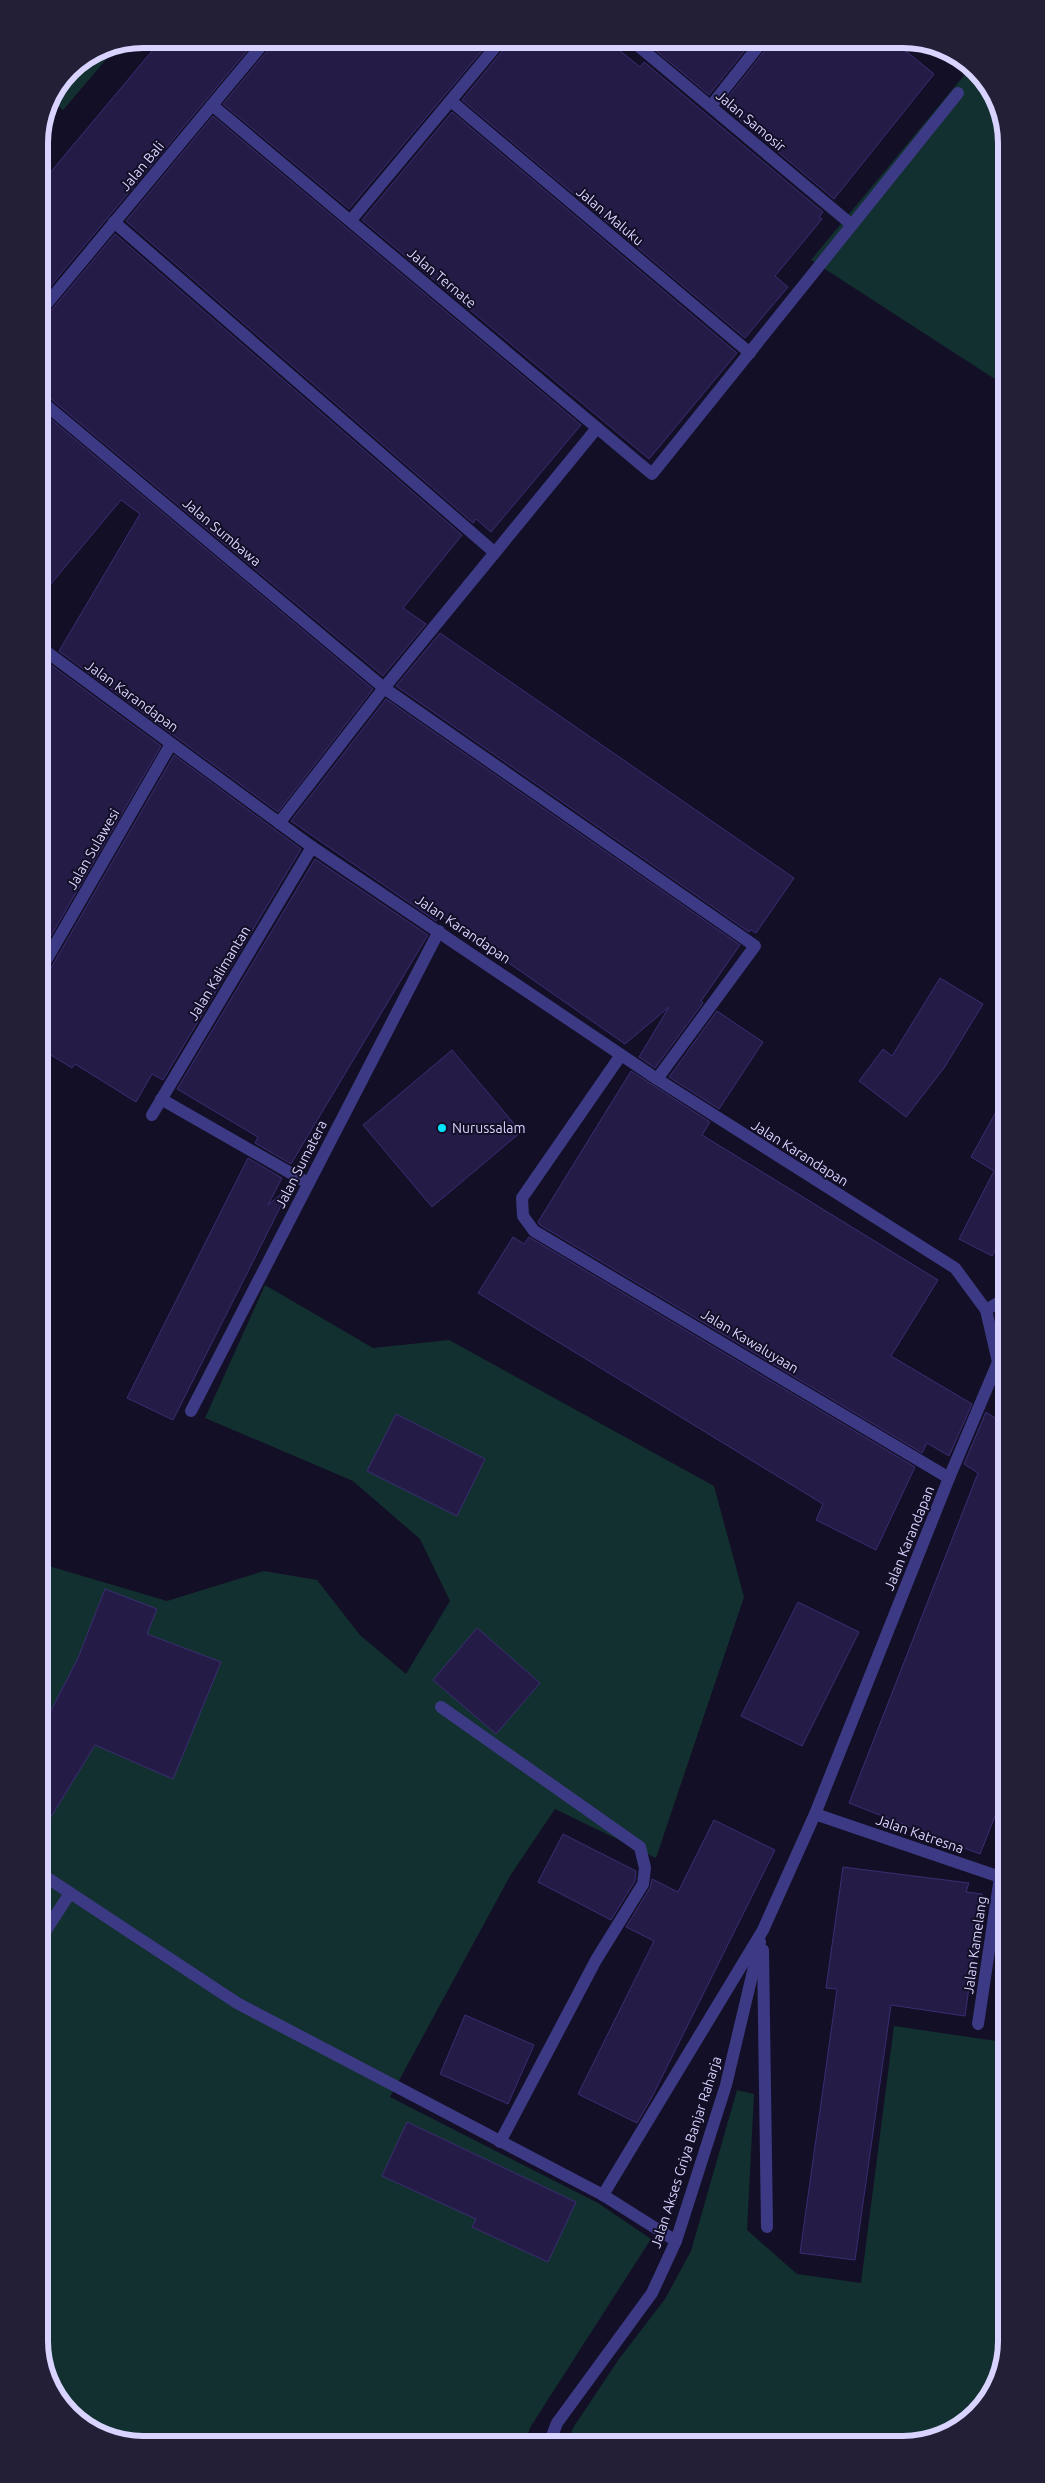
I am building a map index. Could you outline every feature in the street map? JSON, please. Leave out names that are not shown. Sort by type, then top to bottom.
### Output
[{"type":"street","name":"Jalan Bali","points":[[48,302],[260,48]]},
{"type":"street","points":[[351,220],[495,48]]},
{"type":"street","name":"Jalan Samosir","points":[[641,48],[852,225]]},
{"type":"street","points":[[710,106],[757,48]]},
{"type":"street","points":[[750,353],[958,93]]},
{"type":"street","name":"Jalan Maluku","points":[[451,101],[750,353]]},
{"type":"street","name":"Jalan Ternate","points":[[212,105],[652,474],[750,353]]},
{"type":"street","points":[[114,222],[494,552]]},
{"type":"street","name":"Jalan Sumbawa","points":[[48,407],[384,688],[755,946],[657,1080]]},
{"type":"street","points":[[279,823],[384,688],[597,428]]},
{"type":"street","name":"Jalan Karandapan","points":[[48,655],[312,847],[657,1080],[955,1268],[986,1310],[998,1353]]},
{"type":"street","name":"Jalan Sulawesi","points":[[48,957],[171,744]]},
{"type":"street","name":"Jalan Kalimantan","points":[[152,1115],[312,847]]},
{"type":"street","name":"Jalan Sumatera","points":[[191,1411],[439,931]]},
{"type":"street","name":"Jalan Kawaluyaan","points":[[621,1055],[522,1198],[523,1216],[534,1230],[949,1478]]},
{"type":"street","points":[[161,1099],[308,1183]]},
{"type":"street","points":[[986,1310],[998,1303]]},
{"type":"street","name":"Jalan Karandapan","points":[[763,1930],[815,1814],[949,1478],[998,1371]]},
{"type":"street","points":[[441,1707],[640,1847],[645,1868],[643,1884],[596,1960],[500,2142]]},
{"type":"street","name":"Jalan Katresna","points":[[815,1814],[998,1877]]},
{"type":"street","points":[[48,1878],[237,2003],[602,2195],[676,2241]]},
{"type":"street","points":[[48,1928],[70,1893]]},
{"type":"street","name":"Jalan Kamelang","points":[[978,2024],[998,1902]]},
{"type":"street","points":[[602,2195],[763,1930]]},
{"type":"street","points":[[763,1930],[767,2227]]},
{"type":"street","name":"Jalan Akses Griya Banjar Raharja","points":[[552,2436],[557,2423],[652,2293],[676,2241],[726,2085],[763,1930]]},
{"type":"green space","points":[[111,53],[63,110],[56,104],[75,75],[100,57]]},
{"type":"green space","points":[[967,72],[970,75],[985,95],[997,130],[998,381],[811,260]]},
{"type":"green space","points":[[265,1285],[373,1348],[449,1340],[714,1486],[744,1597],[656,1858],[555,1809],[510,1876],[390,2097],[598,2203],[651,2239],[531,2426],[527,2436],[124,2434],[100,2426],[75,2408],[60,2388],[51,2365],[48,2353],[48,1566],[167,1601],[264,1571],[317,1580],[360,1635],[406,1674],[450,1601],[420,1539],[353,1481],[205,1418]]},
{"type":"green space","points":[[894,2026],[998,2041],[998,2340],[996,2359],[990,2377],[978,2398],[965,2412],[945,2426],[915,2435],[570,2436],[573,2428],[619,2359],[665,2299],[691,2251],[737,2090],[754,2094],[747,2230],[797,2274],[861,2283]]},
{"type":"building","points":[[154,48],[249,48],[48,289],[48,175]]},
{"type":"building","points":[[270,48],[484,48],[349,209],[223,104]]},
{"type":"building","points":[[505,48],[617,48],[640,67],[644,62],[823,212],[819,217],[822,219],[775,276],[788,287],[745,338],[462,100]]},
{"type":"building","points":[[655,48],[747,48],[709,95]]},
{"type":"building","points":[[767,48],[902,48],[934,74],[834,199],[722,105]]},
{"type":"building","points":[[452,112],[737,353],[649,459],[362,220]]},
{"type":"building","points":[[213,116],[581,425],[491,532],[476,519],[473,523],[126,221]]},
{"type":"building","points":[[115,234],[462,535],[403,608],[426,624],[383,676],[48,397],[48,314]]},
{"type":"building","points":[[48,417],[373,689],[278,812],[59,651],[140,514],[121,500],[48,587]]},
{"type":"building","points":[[440,633],[794,878],[756,933],[751,930],[749,932],[396,686]]},
{"type":"building","points":[[51,665],[161,746],[48,941],[48,670]]},
{"type":"building","points":[[386,699],[740,945],[701,1001],[703,1003],[655,1068],[639,1057],[669,1007],[625,1044],[440,915],[436,921],[291,821]]},
{"type":"building","points":[[174,755],[301,849],[163,1080],[152,1074],[136,1102],[75,1064],[72,1068],[48,1053],[48,973]]},
{"type":"building","points":[[315,859],[428,935],[291,1164],[255,1143],[258,1137],[177,1089]]},
{"type":"building","points":[[940,978],[983,1004],[944,1068],[906,1117],[859,1081],[883,1049],[892,1056]]},
{"type":"building","points":[[717,1011],[763,1042],[719,1109],[669,1077]]},
{"type":"building","name":"Nurussalam","points":[[452,1050],[521,1132],[432,1207],[363,1125]]},
{"type":"building","points":[[631,1071],[710,1122],[702,1135],[938,1280],[891,1356],[972,1404],[949,1456],[927,1443],[922,1453],[540,1225],[538,1222]]},
{"type":"building","points":[[998,1108],[998,1246],[992,1256],[959,1239],[994,1171],[971,1157]]},
{"type":"building","points":[[248,1158],[282,1178],[268,1205],[291,1186],[173,1420],[127,1398]]},
{"type":"building","points":[[513,1237],[524,1244],[529,1237],[915,1467],[876,1550],[816,1520],[823,1504],[478,1293]]},
{"type":"building","points":[[986,1412],[998,1420],[998,1809],[980,1854],[849,1803],[978,1473],[964,1464]]},
{"type":"building","points":[[396,1414],[485,1459],[457,1516],[367,1471]]},
{"type":"building","points":[[105,1589],[157,1609],[147,1634],[221,1662],[173,1779],[95,1745],[48,1822],[48,1716],[78,1658]]},
{"type":"building","points":[[798,1602],[859,1632],[802,1746],[741,1716]]},
{"type":"building","points":[[477,1628],[540,1683],[496,1734],[433,1680]]},
{"type":"building","points":[[714,1820],[775,1850],[652,2097],[637,2123],[578,2094],[654,1941],[626,1927],[650,1888],[652,1879],[678,1892]]},
{"type":"building","points":[[563,1834],[636,1871],[635,1881],[611,1920],[538,1882]]},
{"type":"building","points":[[843,1867],[969,1883],[966,1892],[982,1894],[965,2016],[891,2005],[855,2260],[800,2253],[837,1989],[826,1988]]},
{"type":"building","points":[[465,2015],[534,2045],[508,2104],[440,2074]]},
{"type":"building","points":[[407,2122],[576,2202],[548,2262],[472,2227],[476,2219],[382,2176]]},
{"type":"place","name":"Nurussalam","points":[[442,1128]]}]
